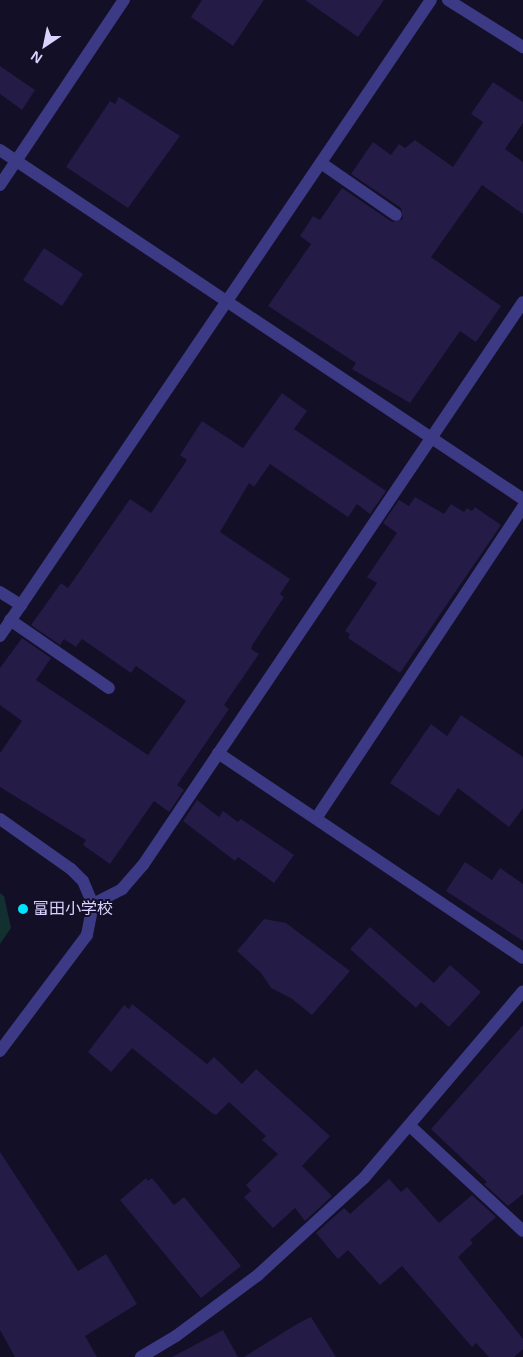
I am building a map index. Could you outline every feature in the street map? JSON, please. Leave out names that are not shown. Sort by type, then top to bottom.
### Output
[{"type":"street","points":[[0,185],[124,0]]},
{"type":"street","points":[[0,636],[431,0]]},
{"type":"street","points":[[448,0],[523,48]]},
{"type":"street","points":[[0,150],[429,439],[523,499]]},
{"type":"street","points":[[321,163],[396,215]]},
{"type":"street","points":[[93,904],[109,898],[134,875],[523,302]]},
{"type":"street","points":[[317,817],[523,508]]},
{"type":"street","points":[[0,592],[20,606]]},
{"type":"street","points":[[10,620],[109,688]]},
{"type":"street","points":[[218,753],[317,817],[523,958]]},
{"type":"street","points":[[0,819],[71,869],[83,881],[93,904],[87,935],[0,1051]]},
{"type":"street","points":[[141,1357],[176,1336],[258,1275],[364,1178],[523,991]]},
{"type":"street","points":[[410,1126],[523,1231]]},
{"type":"green space","points":[[0,893],[4,896],[11,928],[0,944]]},
{"type":"building","points":[[202,0],[264,0],[233,46],[191,17]]},
{"type":"building","points":[[305,0],[384,0],[358,37]]},
{"type":"building","points":[[0,66],[35,90],[22,110],[0,94]]},
{"type":"building","points":[[493,82],[523,102],[523,123],[505,149],[523,162],[523,214],[482,185],[431,257],[501,306],[476,342],[460,331],[410,403],[352,369],[356,363],[268,306],[311,244],[300,236],[313,216],[320,220],[342,188],[392,222],[403,219],[401,208],[351,174],[373,142],[391,155],[399,144],[405,148],[415,140],[453,167],[483,122],[471,114]]},
{"type":"building","points":[[119,97],[180,136],[128,208],[66,167],[110,101],[115,104]]},
{"type":"building","points":[[44,248],[83,274],[62,306],[23,280]]},
{"type":"building","points":[[282,393],[307,411],[294,429],[386,491],[370,514],[357,504],[348,517],[270,464],[254,487],[249,483],[220,532],[290,579],[280,594],[284,597],[253,644],[251,649],[259,654],[224,705],[229,709],[177,785],[184,790],[169,812],[154,801],[110,864],[83,845],[86,840],[0,787],[0,753],[22,721],[0,705],[0,668],[22,638],[51,658],[36,680],[148,755],[186,701],[136,666],[131,673],[82,639],[76,647],[64,639],[60,645],[31,625],[61,583],[68,588],[130,499],[151,513],[187,460],[180,455],[202,421],[243,448]]},
{"type":"building","points":[[415,497],[444,514],[451,504],[464,512],[467,508],[472,511],[475,507],[501,525],[400,673],[348,638],[350,634],[345,631],[377,583],[367,577],[397,533],[383,523],[399,500],[409,506]]},
{"type":"building","points":[[461,715],[523,757],[523,808],[509,827],[458,788],[439,816],[390,783],[431,724],[447,736]]},
{"type":"building","points":[[197,800],[219,817],[223,811],[238,822],[241,819],[294,855],[274,883],[238,857],[235,861],[183,821]]},
{"type":"building","points":[[465,862],[492,880],[500,868],[523,884],[523,941],[446,891]]},
{"type":"building","points":[[264,919],[286,923],[350,971],[312,1015],[291,998],[271,988],[261,973],[237,951]]},
{"type":"building","points":[[370,927],[434,983],[450,965],[481,992],[449,1027],[421,1002],[416,1008],[350,949]]},
{"type":"building","points":[[132,1004],[207,1064],[214,1057],[242,1084],[256,1069],[330,1136],[302,1166],[332,1196],[305,1221],[295,1208],[273,1228],[244,1197],[251,1191],[246,1185],[278,1154],[262,1140],[266,1136],[229,1102],[216,1115],[212,1113],[132,1048],[111,1072],[88,1052],[124,1005],[129,1009]]},
{"type":"building","points":[[523,1025],[523,1194],[508,1206],[484,1184],[487,1182],[431,1129]]},
{"type":"building","points":[[0,1152],[78,1271],[106,1254],[137,1304],[85,1336],[97,1357],[15,1357],[0,1330]]},
{"type":"building","points":[[146,1178],[148,1181],[152,1178],[174,1205],[184,1197],[241,1266],[201,1298],[120,1200]]},
{"type":"building","points":[[389,1179],[401,1192],[407,1187],[439,1223],[472,1195],[496,1217],[470,1240],[473,1243],[458,1257],[523,1339],[523,1349],[514,1357],[489,1357],[476,1343],[472,1347],[402,1266],[380,1285],[348,1250],[338,1259],[316,1233],[344,1208],[350,1214]]},
{"type":"building","points":[[311,1317],[336,1357],[244,1357],[297,1324]]},
{"type":"building","points":[[223,1330],[238,1357],[172,1357]]},
{"type":"place","name":"富田小学校","points":[[23,909]]}]
